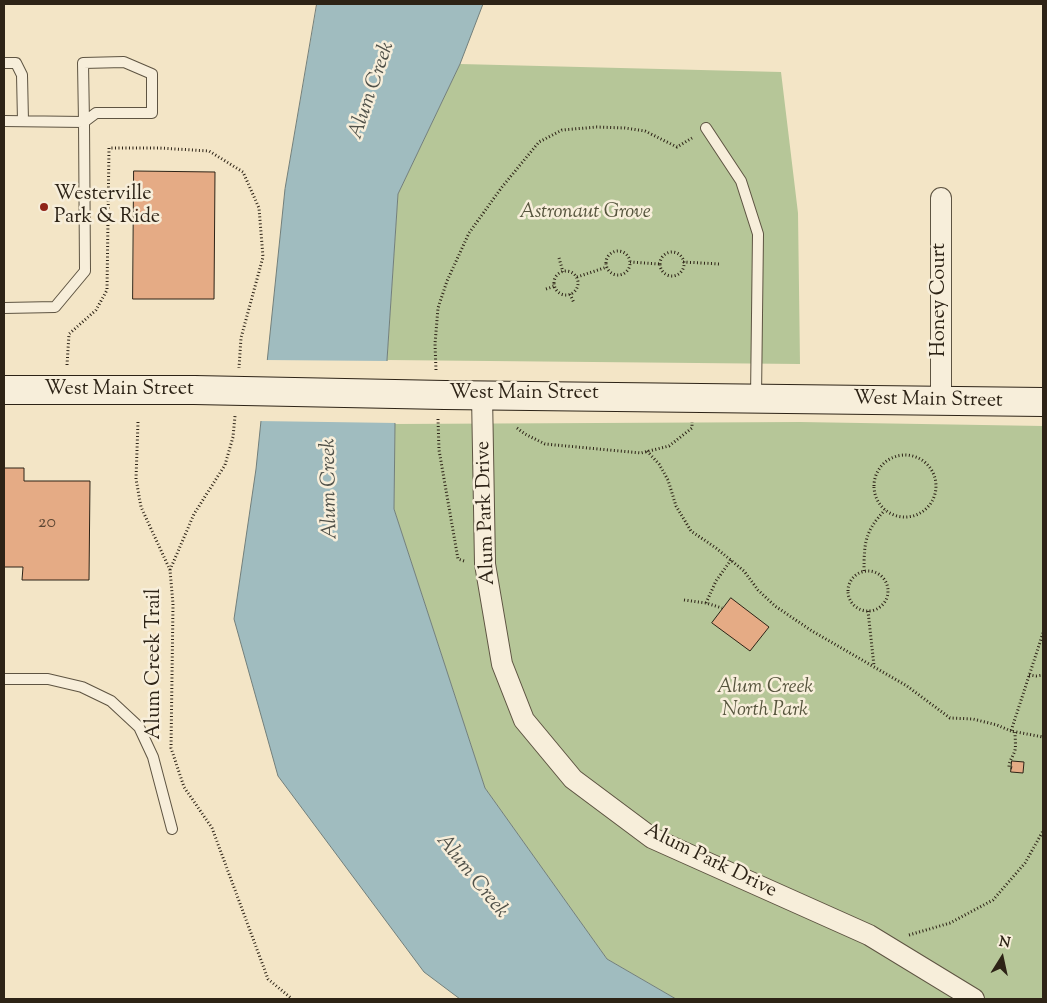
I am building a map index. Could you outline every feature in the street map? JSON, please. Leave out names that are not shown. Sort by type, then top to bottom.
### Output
[{"type":"main road","name":"West Main Street","points":[[4,390],[194,390],[1043,402]]},
{"type":"street","name":"Honey Court","points":[[941,198],[941,402]]},
{"type":"street","name":"Alum Park Drive","points":[[482,395],[484,564],[502,664],[524,720],[573,779],[652,838],[860,931],[974,999]]},
{"type":"lane","points":[[4,121],[84,122],[96,112],[152,113],[152,74],[124,62],[83,63],[84,122],[85,271],[55,306],[4,308]]},
{"type":"lane","points":[[4,63],[16,63],[22,75],[23,121]]},
{"type":"lane","points":[[706,128],[741,181],[758,234],[756,398]]},
{"type":"lane","points":[[4,679],[48,679],[82,687],[111,701],[139,727],[150,749],[172,829]]},
{"type":"path","points":[[484,564],[458,559],[439,450],[439,393],[434,344],[438,308],[447,281],[470,233],[502,187],[539,142],[562,130],[597,127],[625,128],[645,131],[677,147],[706,128]]},
{"type":"path","points":[[65,391],[69,334],[96,310],[107,290],[108,148],[159,148],[208,151],[243,172],[259,208],[263,257],[241,338],[238,377]]},
{"type":"path","points":[[616,251],[624,253],[630,262],[628,269],[622,274],[615,274],[607,267],[607,259],[616,251]]},
{"type":"path","points":[[669,253],[680,256],[683,262],[680,272],[671,276],[664,273],[660,264],[663,257],[669,253]]},
{"type":"path","points":[[559,258],[563,272]]},
{"type":"path","points":[[630,262],[660,264]]},
{"type":"path","points":[[683,262],[720,264]]},
{"type":"path","points":[[577,277],[607,267]]},
{"type":"path","points":[[569,271],[577,277],[578,287],[570,294],[561,293],[555,286],[555,279],[563,272],[569,271]]},
{"type":"path","points":[[546,289],[555,286]]},
{"type":"path","points":[[570,294],[574,303]]},
{"type":"path","points":[[170,570],[194,514],[225,465],[233,437],[236,407]]},
{"type":"path","name":"Alum Creek Trail","points":[[138,422],[136,479],[141,507],[170,570],[173,604],[172,748],[184,787],[212,828],[268,979],[292,999]]},
{"type":"path","points":[[517,428],[544,444],[640,453],[669,446],[692,428],[692,422]]},
{"type":"path","points":[[647,451],[659,464],[668,480],[676,506],[691,531],[744,571],[758,590],[775,606],[812,631],[906,686],[950,718],[974,720],[997,725],[1013,732],[1043,737]]},
{"type":"path","points":[[904,455],[914,456],[924,461],[932,469],[936,478],[934,499],[928,507],[921,514],[901,518],[891,515],[885,510],[877,500],[874,491],[874,481],[884,462],[904,455]]},
{"type":"path","points":[[864,571],[864,553],[868,533],[875,521],[885,510]]},
{"type":"path","points":[[706,603],[716,581],[731,560]]},
{"type":"path","points":[[864,571],[870,571],[881,576],[885,581],[888,592],[884,603],[874,609],[863,610],[850,600],[848,590],[851,580],[864,571]]},
{"type":"path","points":[[684,600],[706,603],[722,608]]},
{"type":"path","points":[[868,610],[874,666]]},
{"type":"path","points":[[1012,768],[1009,767],[1009,762],[1016,748],[1013,732],[1029,675],[1042,644],[1043,633]]},
{"type":"path","points":[[1029,675],[1043,674]]},
{"type":"path","points":[[882,943],[950,922],[993,900],[1025,863],[1043,831]]},
{"type":"green space","name":"Astronaut Grove","points":[[460,64],[781,72],[798,213],[800,364],[387,360],[398,194]]},
{"type":"green space","name":"Alum Creek North Park","points":[[800,422],[1043,426],[1043,999],[676,999],[607,959],[485,788],[394,509],[395,424]]},
{"type":"water","name":"Alum Creek","points":[[317,4],[483,4],[460,64],[398,194],[387,360],[395,424],[394,509],[485,788],[607,959],[676,999],[460,999],[424,972],[278,776],[234,619],[256,469],[285,189]]},
{"type":"pier","points":[[264,360],[389,361],[397,423],[258,421]]},
{"type":"building","points":[[134,171],[215,172],[214,299],[133,299]]},
{"type":"building","points":[[4,468],[24,468],[24,481],[90,481],[89,580],[22,580],[23,567],[4,567]]},
{"type":"building","points":[[731,598],[769,627],[750,651],[712,623]]},
{"type":"building","points":[[1012,761],[1024,762],[1023,773],[1011,772]]},
{"type":"place","name":"Westerville Park & Ride","points":[[44,207]]}]
